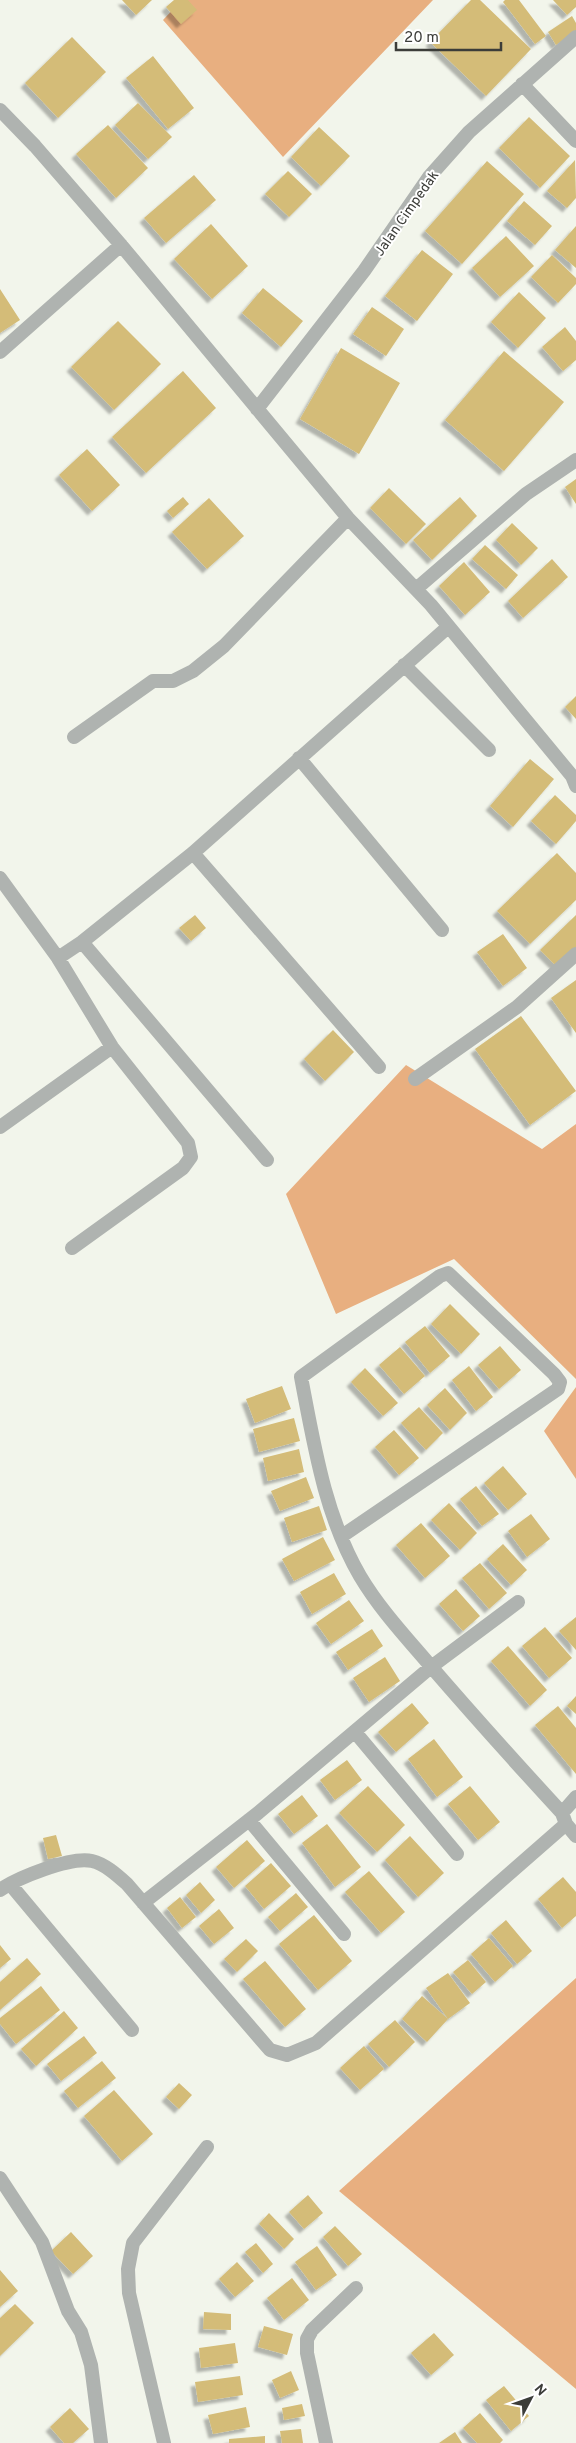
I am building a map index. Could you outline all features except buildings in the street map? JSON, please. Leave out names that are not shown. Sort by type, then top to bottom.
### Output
[{"type":"street","name":"Jalan Cimpedak","points":[[257,408],[364,271],[429,177],[468,132],[576,37]]},
{"type":"street","points":[[522,84],[576,141]]},
{"type":"street","points":[[0,110],[35,146],[121,245],[348,518],[416,589],[572,776],[576,786]]},
{"type":"street","points":[[0,352],[121,245]]},
{"type":"street","points":[[416,589],[526,494],[576,460]]},
{"type":"street","points":[[74,737],[153,681],[173,681],[193,671],[224,646],[348,518]]},
{"type":"street","points":[[58,958],[82,942],[193,854],[448,627]]},
{"type":"street","points":[[404,665],[489,750]]},
{"type":"street","points":[[299,758],[442,930]]},
{"type":"street","points":[[193,854],[379,1066]]},
{"type":"street","points":[[0,878],[58,958],[112,1047],[188,1143],[191,1157],[183,1168],[72,1248]]},
{"type":"street","points":[[82,942],[268,1160]]},
{"type":"street","points":[[415,1079],[517,1007],[576,954]]},
{"type":"street","points":[[0,1127],[112,1047]]},
{"type":"street","points":[[342,1536],[558,1389],[560,1382],[554,1374],[448,1274],[440,1276],[301,1377],[318,1469],[342,1536],[360,1576],[386,1614],[564,1818],[576,1836]]},
{"type":"street","points":[[143,1903],[248,1820],[431,1667],[518,1602]]},
{"type":"street","points":[[355,1732],[457,1854]]},
{"type":"street","points":[[132,2030],[5,1887],[76,1861],[92,1860],[111,1870],[127,1884],[270,2050],[287,2054],[316,2043],[564,1818],[576,1797]]},
{"type":"street","points":[[248,1820],[344,1934]]},
{"type":"street","points":[[164,2443],[129,2293],[128,2269],[133,2243],[207,2147]]},
{"type":"street","points":[[0,2178],[42,2242],[68,2311],[81,2332],[91,2365],[101,2443]]},
{"type":"street","points":[[326,2443],[307,2353],[307,2339],[312,2330],[356,2288]]},
{"type":"shaded area","points":[[182,0],[433,0],[283,157],[163,20]]},
{"type":"shaded area","points":[[406,1065],[542,1149],[576,1124],[576,1379],[454,1259],[336,1314],[286,1194]]},
{"type":"shaded area","points":[[576,1387],[576,1479],[544,1431]]},
{"type":"shaded area","points":[[576,1978],[576,2389],[339,2191]]}]
